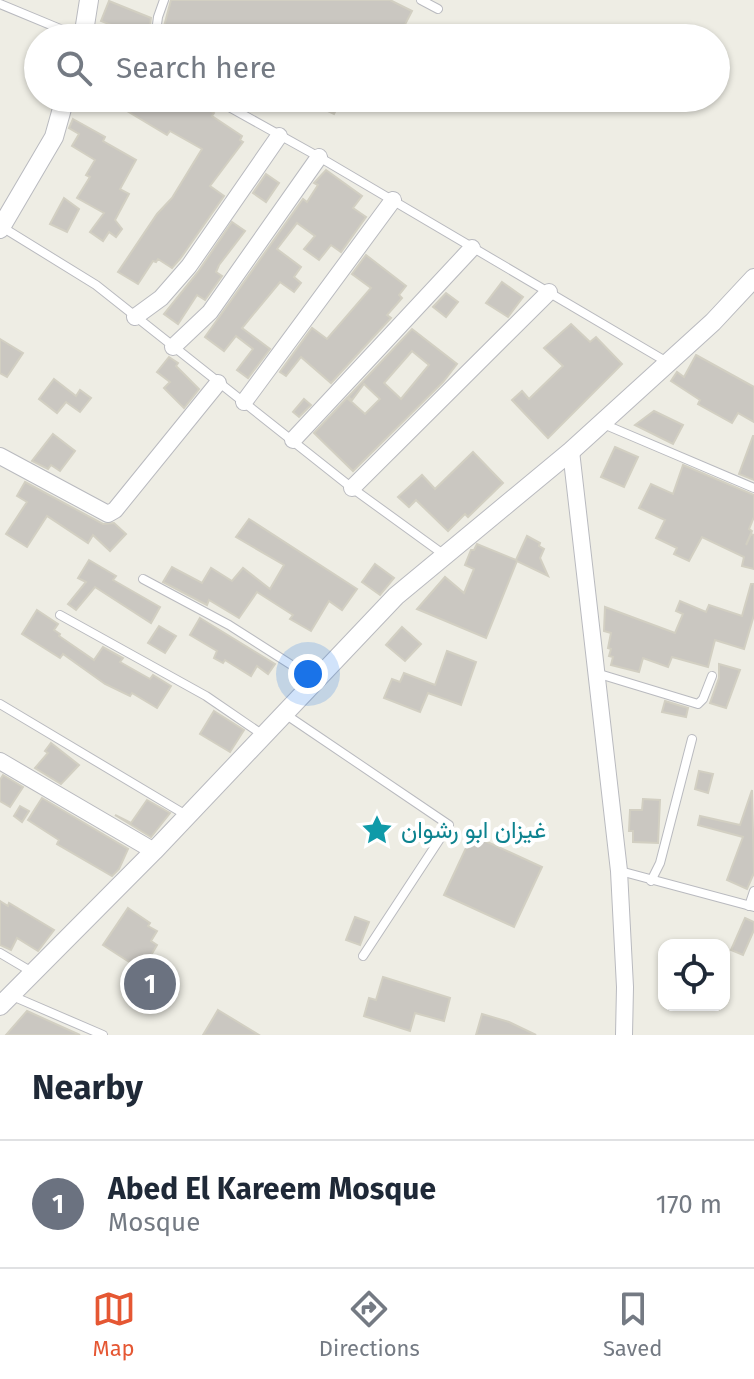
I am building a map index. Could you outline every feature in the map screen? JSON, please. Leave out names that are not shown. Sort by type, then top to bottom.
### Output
[{"type":"street","points":[[85,24],[89,0]]},
{"type":"street","points":[[1,228],[54,137],[61,112]]},
{"type":"street","points":[[135,317],[161,298],[189,266],[279,136]]},
{"type":"street","points":[[173,347],[210,312],[319,157]]},
{"type":"street","points":[[244,402],[393,200]]},
{"type":"street","points":[[293,440],[472,248]]},
{"type":"street","points":[[5,1000],[154,851],[396,596],[571,451],[713,322],[754,278]]},
{"type":"street","points":[[352,488],[549,292]]},
{"type":"street","points":[[0,456],[108,514],[115,510],[218,383]]},
{"type":"street","points":[[571,451],[619,871],[625,987],[624,1035]]},
{"type":"street","points":[[0,761],[154,851]]},
{"type":"lane","points":[[157,24],[164,0]]},
{"type":"lane","points":[[421,0],[438,9]]},
{"type":"lane","points":[[0,4],[49,24]]},
{"type":"lane","points":[[237,112],[667,362]]},
{"type":"lane","points":[[1,228],[96,285],[352,488],[443,554]]},
{"type":"lane","points":[[600,423],[754,488]]},
{"type":"lane","points":[[143,579],[229,625],[316,680]]},
{"type":"lane","points":[[60,615],[206,696],[264,736]]},
{"type":"lane","points":[[595,672],[698,704],[712,676]]},
{"type":"lane","points":[[0,704],[187,816]]},
{"type":"lane","points":[[284,714],[449,825],[363,956]]},
{"type":"lane","points":[[651,881],[660,863],[692,739]]},
{"type":"lane","points":[[619,871],[752,906],[754,891]]},
{"type":"lane","points":[[0,953],[32,972]]},
{"type":"lane","points":[[5,1000],[103,1035]]},
{"type":"building","points":[[171,0],[390,0],[412,11],[405,24],[165,24]]},
{"type":"building","points":[[109,1],[151,18],[150,24],[109,24],[101,21]]},
{"type":"building","points":[[129,112],[212,112],[212,116],[242,136],[240,140],[243,142],[210,186],[224,196],[180,259],[172,268],[158,259],[153,261],[138,284],[118,272],[157,214],[172,198],[202,149],[170,131],[167,135]]},
{"type":"building","points":[[73,119],[136,160],[120,189],[129,194],[115,220],[122,229],[116,237],[109,232],[103,241],[90,232],[104,213],[77,198],[90,177],[86,175],[95,160],[72,146],[79,134],[69,128]]},
{"type":"building","points":[[326,170],[362,196],[353,208],[366,217],[341,252],[331,245],[319,260],[304,249],[315,236],[297,223],[277,249],[301,267],[294,277],[301,283],[294,292],[280,282],[242,328],[270,349],[248,378],[237,370],[253,349],[236,336],[224,351],[205,337],[303,199],[307,202],[318,185],[314,183]]},
{"type":"building","points":[[266,174],[279,183],[266,202],[253,193]]},
{"type":"building","points":[[64,198],[79,209],[67,232],[50,224]]},
{"type":"building","points":[[232,222],[245,231],[219,265],[216,272],[222,276],[205,300],[197,295],[178,324],[164,314]]},
{"type":"building","points":[[366,255],[406,286],[399,295],[402,298],[387,315],[391,318],[331,383],[301,357],[286,376],[280,372],[312,328],[327,339],[371,288],[352,274]]},
{"type":"building","points":[[502,282],[523,297],[508,317],[486,303]]},
{"type":"building","points":[[446,293],[458,302],[446,317],[433,307]]},
{"type":"building","points":[[571,324],[590,342],[596,337],[622,364],[548,438],[512,400],[522,391],[529,399],[563,366],[544,348]]},
{"type":"building","points":[[412,329],[457,364],[443,382],[353,471],[314,433],[347,398],[365,414],[380,399],[364,384],[352,400],[348,397]],"holes":[[[412,351],[429,365],[401,399],[384,383]]]},
{"type":"building","points":[[0,339],[23,353],[7,377],[0,373]]},
{"type":"building","points":[[696,355],[754,387],[754,422],[738,413],[732,423],[698,404],[700,400],[671,381],[677,372],[684,377]]},
{"type":"building","points":[[169,357],[178,363],[176,366],[199,389],[184,408],[164,388],[170,382],[157,372]]},
{"type":"building","points":[[54,379],[76,396],[80,390],[91,398],[80,412],[66,402],[57,413],[39,399]]},
{"type":"building","points":[[304,399],[311,405],[299,417],[293,412]]},
{"type":"building","points":[[654,411],[683,425],[673,444],[635,425]]},
{"type":"building","points":[[53,434],[75,451],[60,471],[51,465],[48,469],[32,461]]},
{"type":"building","points":[[754,436],[754,480],[739,474]]},
{"type":"building","points":[[615,447],[638,457],[624,487],[601,477]]},
{"type":"building","points":[[473,452],[503,483],[468,517],[465,514],[448,531],[416,500],[409,507],[398,497],[422,475],[435,489]]},
{"type":"building","points":[[683,465],[754,495],[754,517],[749,529],[752,531],[746,545],[751,534],[754,535],[754,569],[742,566],[744,557],[702,537],[689,561],[674,554],[677,548],[656,538],[665,520],[639,508],[651,484],[673,494]]},
{"type":"building","points":[[25,482],[103,524],[114,523],[126,534],[110,551],[93,535],[88,543],[47,516],[27,547],[6,534],[27,502],[17,496]]},
{"type":"building","points":[[249,519],[357,589],[342,610],[329,601],[311,631],[290,619],[293,615],[257,592],[239,618],[209,600],[207,605],[163,582],[172,567],[202,583],[211,568],[232,581],[243,568],[270,589],[284,565],[236,537]]},
{"type":"building","points":[[527,536],[544,549],[540,558],[548,576],[517,561],[486,638],[417,609],[445,577],[464,593],[474,569],[465,565],[477,544],[516,560]]},
{"type":"building","points":[[89,560],[116,576],[113,580],[160,607],[151,623],[95,587],[76,610],[68,604],[86,582],[78,578]]},
{"type":"building","points":[[375,564],[394,578],[380,595],[362,582]]},
{"type":"building","points":[[751,584],[754,584],[754,615],[744,649],[715,640],[708,667],[672,657],[668,667],[643,658],[639,672],[611,665],[613,657],[609,656],[611,649],[608,648],[611,633],[604,631],[605,607],[675,633],[683,614],[676,611],[680,601],[706,612],[709,605],[742,616]]},
{"type":"building","points":[[37,610],[58,624],[54,630],[59,636],[94,660],[103,647],[123,658],[120,662],[150,679],[153,675],[171,686],[157,708],[132,693],[130,696],[105,684],[63,654],[60,658],[22,634]]},
{"type":"building","points":[[200,618],[275,664],[268,674],[257,666],[251,676],[225,660],[223,663],[214,658],[217,651],[190,635]]},
{"type":"building","points":[[159,626],[176,636],[165,653],[148,643]]},
{"type":"building","points":[[402,627],[421,644],[405,661],[386,645]]},
{"type":"building","points":[[447,651],[476,662],[461,705],[428,693],[420,712],[384,698],[392,679],[400,682],[404,673],[435,685]]},
{"type":"building","points":[[719,664],[740,670],[726,708],[710,703],[719,678]]},
{"type":"building","points":[[665,701],[688,708],[686,717],[662,712]]},
{"type":"building","points":[[214,711],[244,730],[230,752],[200,734]]},
{"type":"building","points":[[51,743],[79,765],[61,784],[35,768],[48,753],[45,751]]},
{"type":"building","points":[[699,771],[713,774],[708,793],[695,789]]},
{"type":"building","points":[[3,775],[23,787],[10,807],[0,801],[0,780]]},
{"type":"building","points":[[752,790],[754,873],[747,889],[727,880],[743,837],[698,825],[700,816],[740,825]]},
{"type":"building","points":[[42,798],[128,849],[119,869],[112,876],[57,844],[59,840],[28,820]]},
{"type":"building","points":[[643,799],[660,800],[658,843],[633,842],[633,831],[629,831],[630,810],[642,810]]},
{"type":"building","points":[[147,800],[170,813],[151,837],[115,815],[131,823]]},
{"type":"building","points":[[20,806],[29,811],[22,822],[14,816]]},
{"type":"building","points":[[472,835],[542,867],[514,927],[444,895]]},
{"type":"building","points":[[0,901],[8,906],[9,903],[54,930],[38,951],[17,938],[11,950],[0,945]]},
{"type":"building","points":[[128,908],[157,931],[151,941],[157,945],[147,962],[150,964],[148,968],[172,982],[158,1005],[128,987],[137,967],[103,945]]},
{"type":"building","points":[[355,917],[369,922],[360,945],[346,940]]},
{"type":"building","points":[[745,918],[754,922],[754,930],[743,955],[731,950]]},
{"type":"building","points":[[383,977],[450,998],[444,1021],[415,1013],[410,1031],[364,1016],[369,998],[376,1000]]},
{"type":"building","points":[[218,1010],[259,1035],[203,1035]]},
{"type":"building","points":[[27,1011],[80,1035],[6,1035]]},
{"type":"building","points":[[482,1014],[509,1022],[536,1035],[476,1035]]},
{"type":"place","name":"غيزان ابو رشوان","points":[[377,830]]},
{"type":"place","name":"Abed El Kareem Mosque","points":[[150,984]]}]
